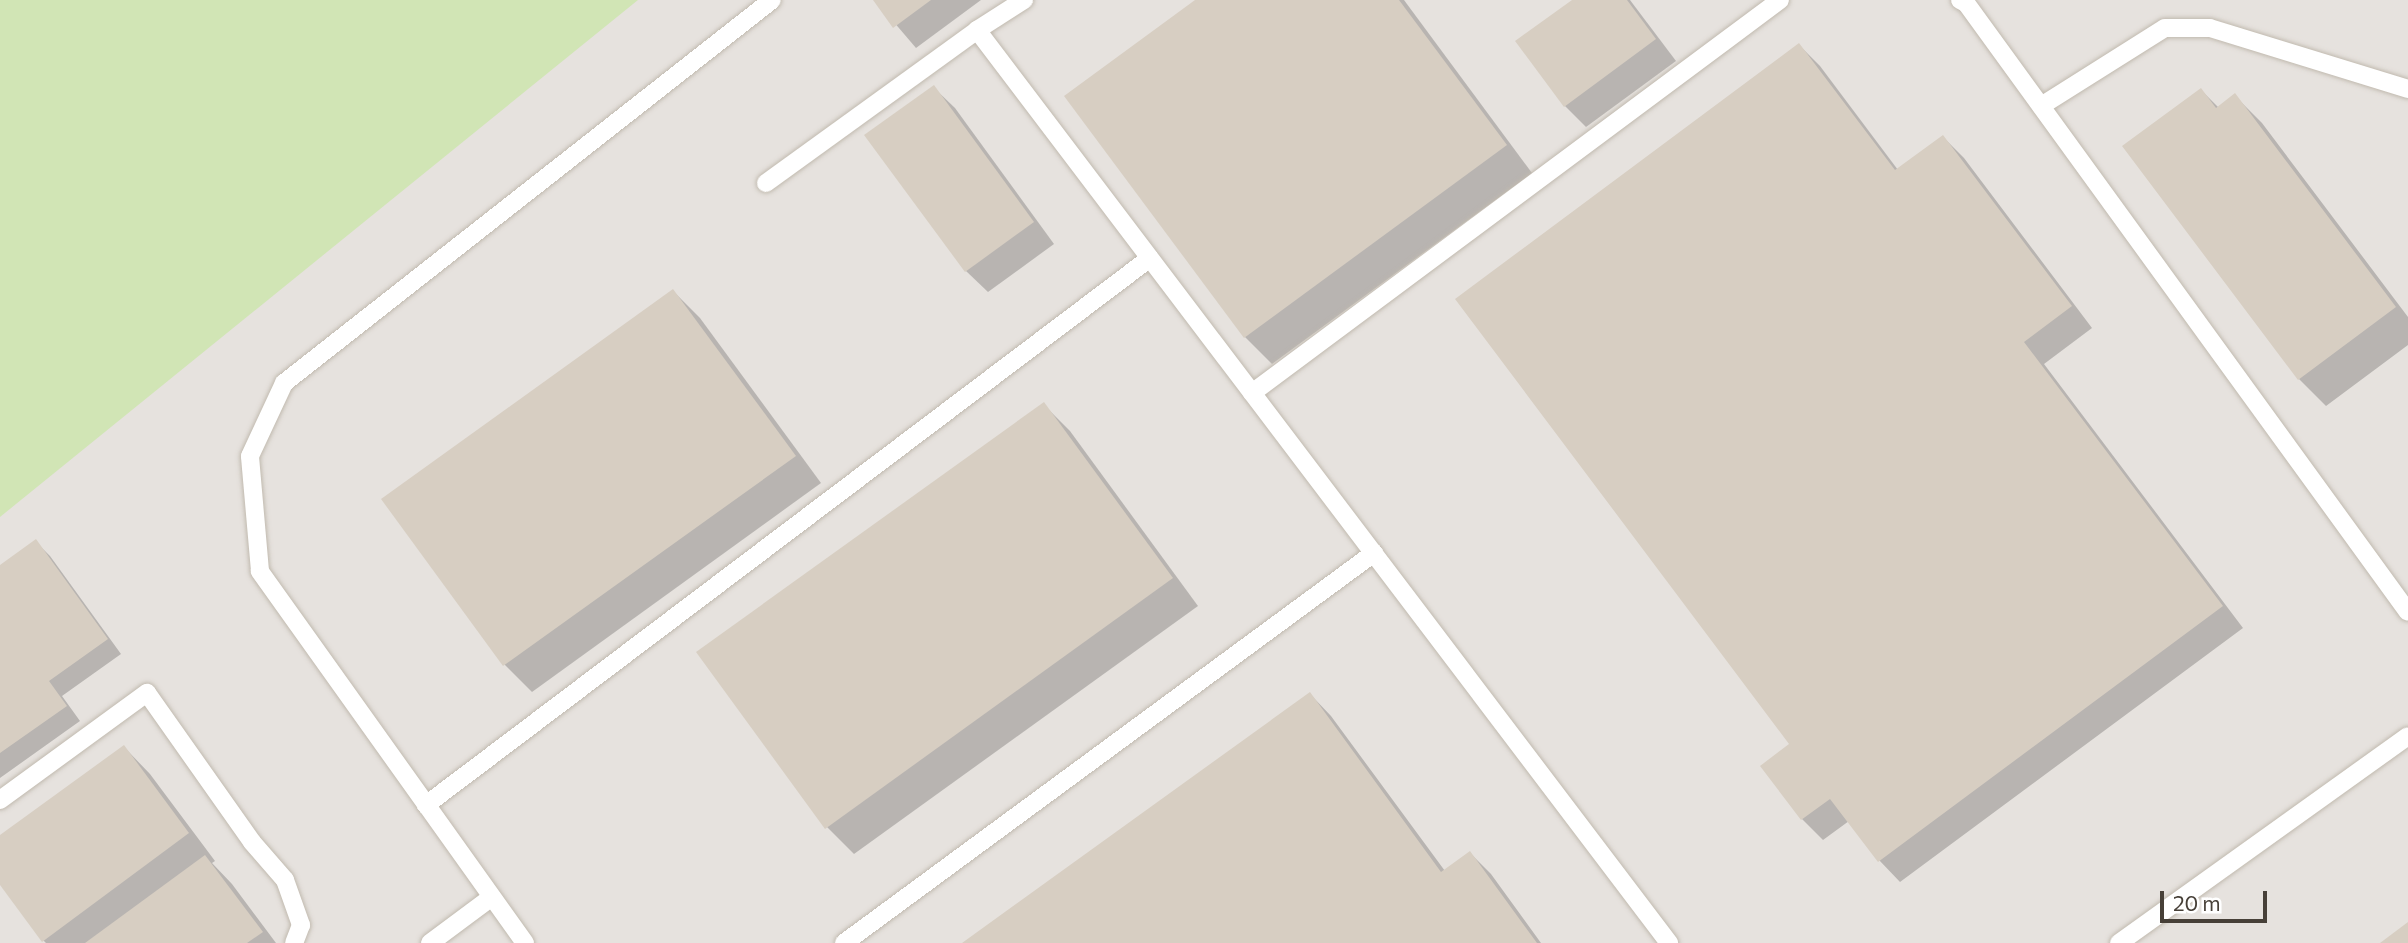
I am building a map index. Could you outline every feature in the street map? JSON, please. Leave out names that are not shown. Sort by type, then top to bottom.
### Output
[{"type":"lane","points":[[525,943],[260,571],[250,456],[284,383],[772,0]]},
{"type":"lane","points":[[766,183],[977,30],[1024,0]]},
{"type":"lane","points":[[1252,393],[1780,0]]},
{"type":"lane","points":[[1960,0],[1966,4],[2041,106],[2408,612]]},
{"type":"lane","points":[[2041,106],[2165,28],[2210,28],[2408,89]]},
{"type":"lane","points":[[977,30],[1669,943]]},
{"type":"lane","points":[[426,805],[1150,258]]},
{"type":"lane","points":[[844,943],[1374,553]]},
{"type":"lane","points":[[0,800],[147,693],[252,842],[285,880],[301,925],[294,943]]},
{"type":"lane","points":[[2119,943],[2408,736]]},
{"type":"lane","points":[[430,943],[492,897]]},
{"type":"shaded area","points":[[0,0],[2408,0],[2408,943],[0,943]]},
{"type":"green space","points":[[0,0],[638,0],[0,517]]},
{"type":"building","points":[[873,0],[931,0],[893,28]]},
{"type":"building","points":[[1195,0],[1399,0],[1507,145],[1244,338],[1064,96]]},
{"type":"building","points":[[1572,0],[1627,0],[1656,39],[1564,107],[1515,41]]},
{"type":"building","points":[[1799,43],[1895,170],[1943,135],[2072,306],[2024,342],[2223,606],[1878,862],[1830,799],[1801,820],[1760,766],[1789,744],[1455,299]]},
{"type":"building","points":[[934,85],[1034,222],[965,272],[864,135]]},
{"type":"building","points":[[2201,88],[2216,108],[2235,93],[2396,307],[2298,380],[2122,146]]},
{"type":"building","points":[[673,289],[796,456],[503,666],[381,499]]},
{"type":"building","points":[[1044,402],[1173,578],[825,829],[696,652]]},
{"type":"building","points":[[36,539],[108,639],[49,681],[67,706],[0,753],[0,565]]},
{"type":"building","points":[[1310,692],[1441,872],[1470,851],[1537,943],[962,943]]},
{"type":"building","points":[[124,745],[189,833],[42,942],[0,885],[0,835]]},
{"type":"building","points":[[205,855],[263,932],[247,943],[85,943]]},
{"type":"building","points":[[2408,922],[2408,943],[2380,943]]}]
